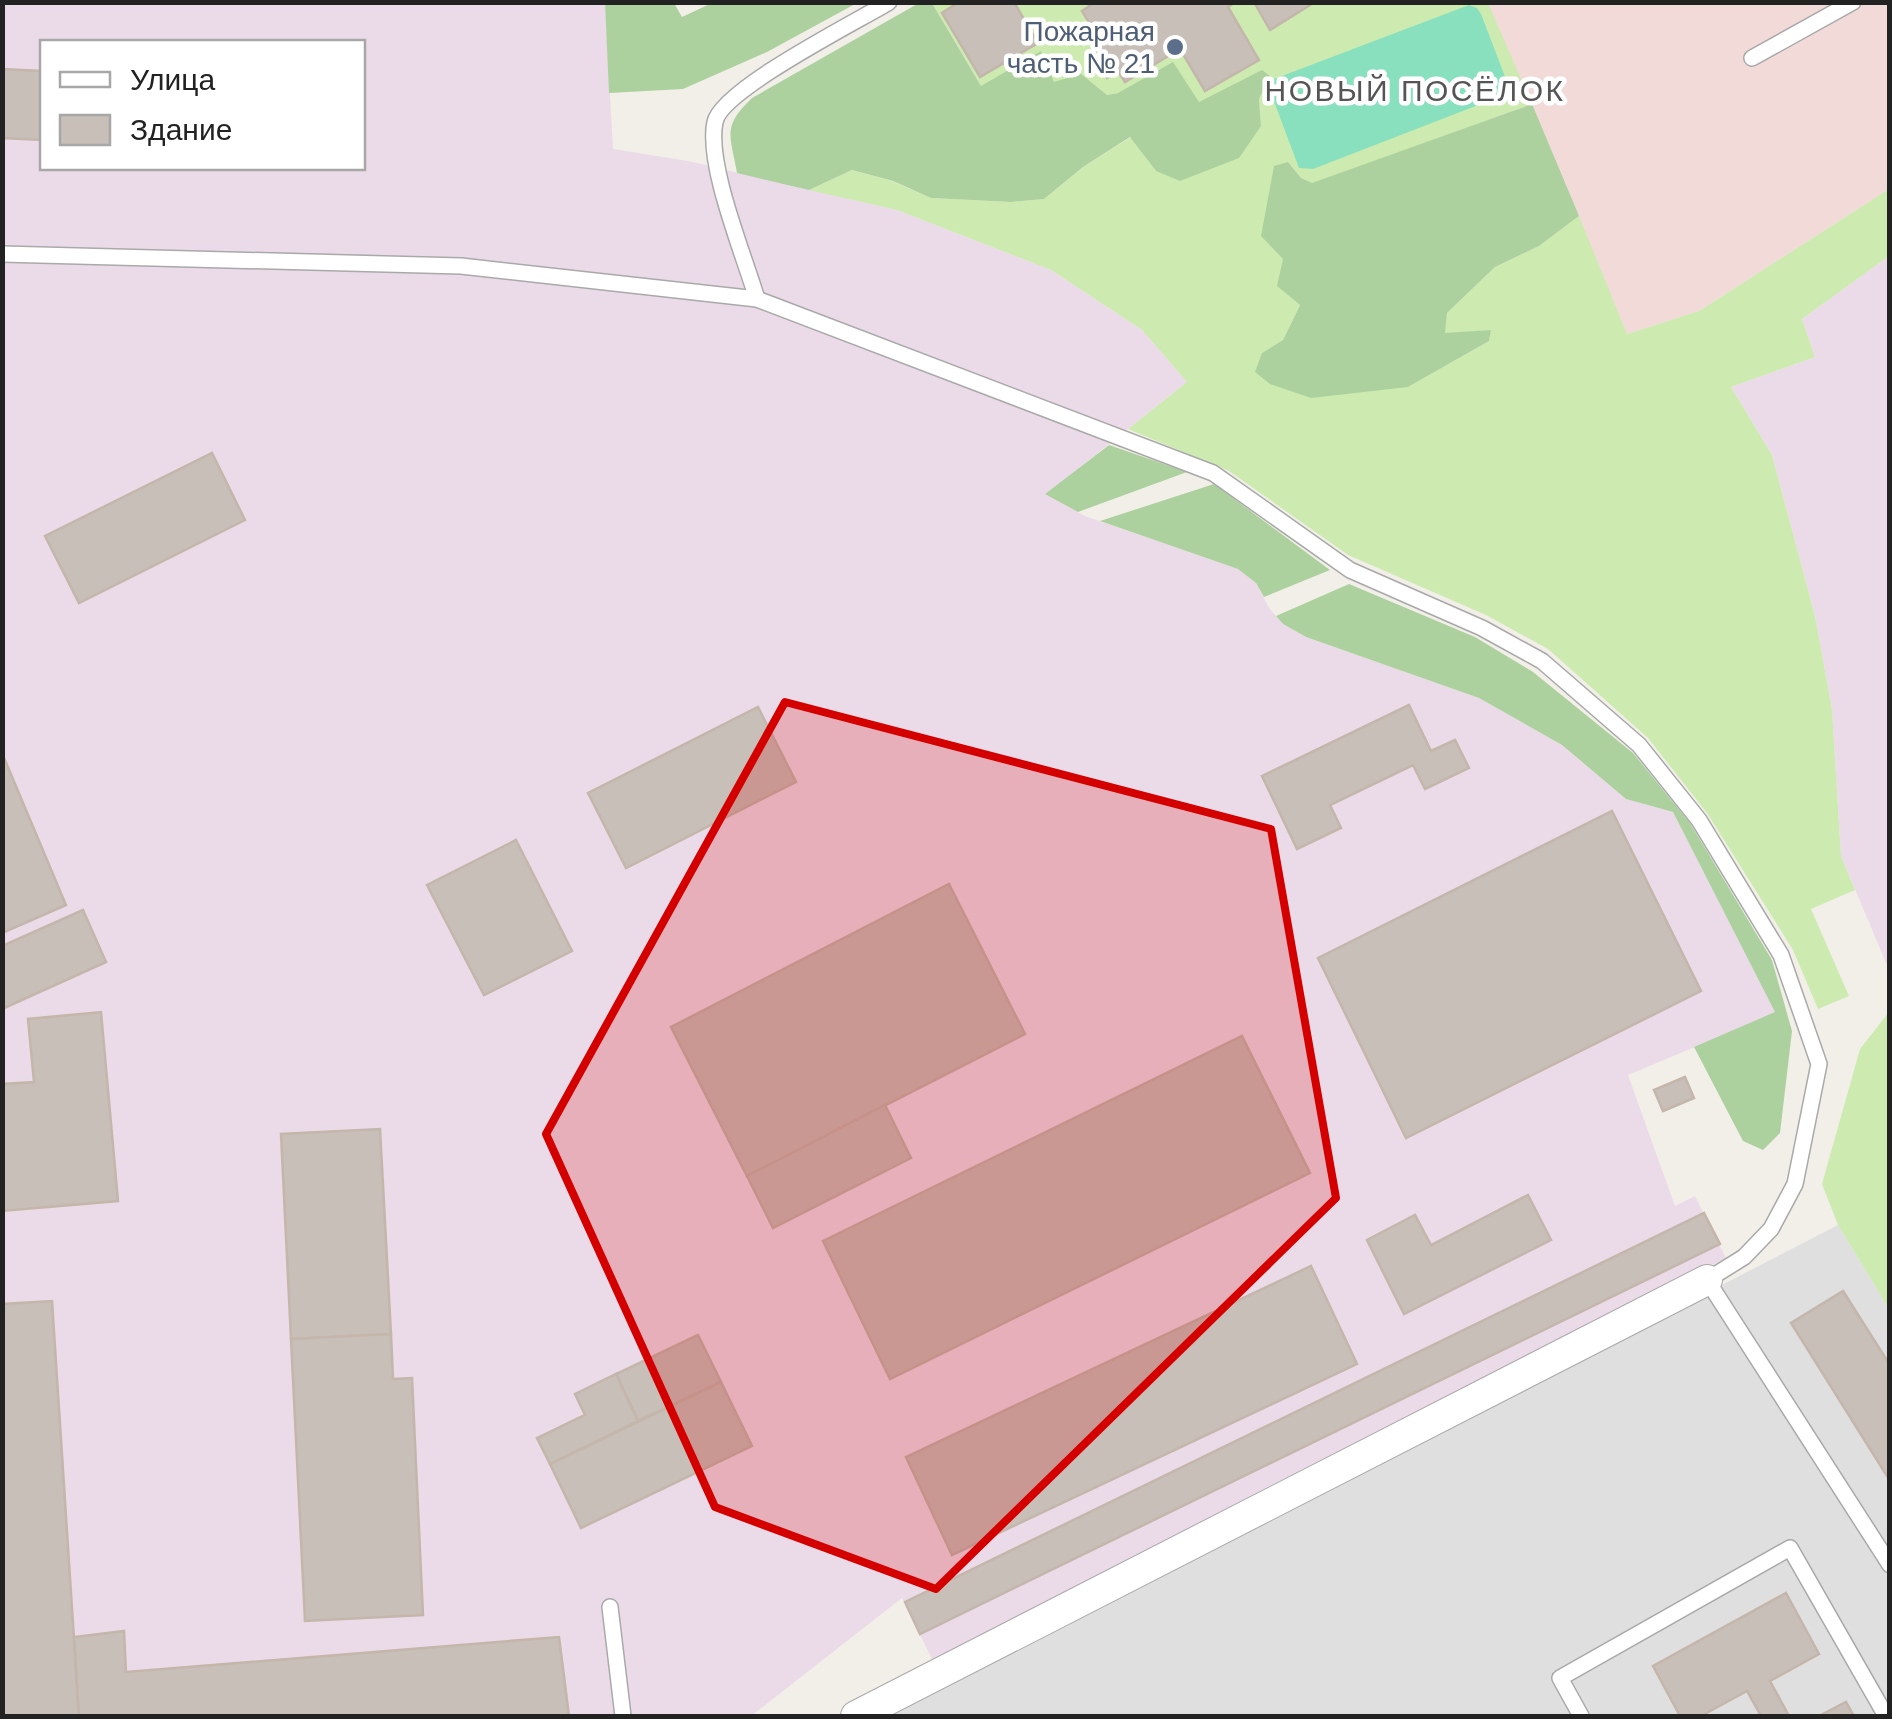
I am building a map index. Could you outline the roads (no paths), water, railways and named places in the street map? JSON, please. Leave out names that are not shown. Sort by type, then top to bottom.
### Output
[{"type":"street","points":[[856,1716],[1707,1280]]},
{"type":"lane","points":[[757,299],[713,154],[715,118],[740,90],[889,2]]},
{"type":"lane","points":[[1752,58],[1853,2]]},
{"type":"lane","points":[[2,254],[461,266],[757,299],[1213,473],[1350,570],[1482,628],[1542,661],[1639,745],[1699,820],[1781,955],[1820,1064],[1795,1184],[1771,1230],[1744,1258],[1707,1280],[1890,1566]]},
{"type":"lane","points":[[1581,1716],[1560,1678],[1790,1548],[1886,1716]]},
{"type":"lane","points":[[610,1607],[623,1716]]},
{"type":"place","name":"Пожарная часть № 21","points":[[1175,47]]},
{"type":"district","name":"НОВЫЙ ПОСЁЛОК","points":[[1415,91]]}]
